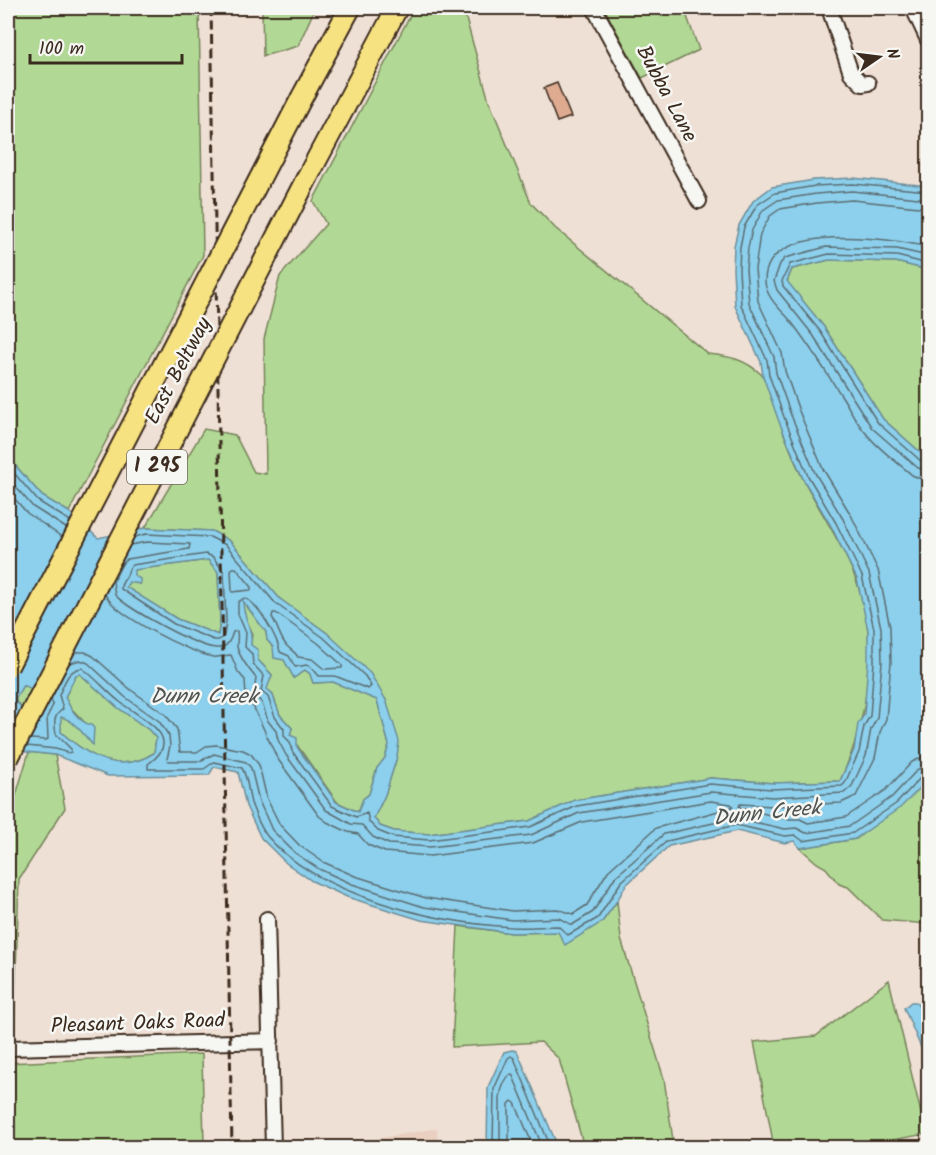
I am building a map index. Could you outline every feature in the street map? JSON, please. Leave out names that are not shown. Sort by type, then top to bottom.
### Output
[{"type":"highway","name":"East Beltway","points":[[8,666],[350,8]]},
{"type":"highway","name":"East Beltway","points":[[8,758],[397,8]]},
{"type":"street","name":"Bubba Lane","points":[[594,8],[699,201]]},
{"type":"street","points":[[829,8],[851,73],[862,84],[868,83]]},
{"type":"street","points":[[913,8],[928,40]]},
{"type":"street","points":[[267,919],[273,1148]]},
{"type":"street","name":"Pleasant Oaks Road","points":[[8,1048],[271,1041]]},
{"type":"shaded area","points":[[437,1128],[438,1147],[329,1147]]},
{"type":"green space","points":[[8,8],[199,8],[203,255],[69,512],[42,496],[8,457]]},
{"type":"green space","points":[[262,8],[315,8],[298,46],[263,56]]},
{"type":"green space","points":[[414,8],[463,8],[489,101],[531,203],[555,228],[708,354],[730,357],[743,362],[765,379],[798,470],[844,552],[865,609],[869,650],[867,689],[854,745],[840,781],[773,783],[711,778],[575,800],[529,821],[429,834],[394,831],[380,826],[374,818],[385,795],[397,757],[386,700],[327,633],[280,599],[230,541],[212,531],[145,528],[204,429],[235,435],[254,472],[266,474],[264,339],[280,276],[326,224],[313,201]]},
{"type":"green space","points":[[604,8],[684,8],[699,50],[642,78]]},
{"type":"green space","points":[[829,260],[896,262],[928,270],[928,459],[883,419],[824,327],[787,282],[792,269]]},
{"type":"green space","points":[[208,560],[218,572],[220,621],[218,635],[177,619],[125,587],[129,582],[140,584],[133,570]]},
{"type":"green space","points":[[242,600],[266,632],[267,640],[284,660],[294,678],[305,670],[310,674],[313,683],[333,682],[377,700],[389,745],[385,758],[377,768],[369,794],[363,799],[358,812],[337,802],[290,735],[292,728],[280,715],[272,693],[266,689],[272,675],[258,660],[251,645],[252,632],[243,613]]},
{"type":"green space","points":[[80,674],[117,707],[149,730],[156,738],[154,753],[129,763],[117,763],[82,749],[61,732],[60,717],[74,724],[92,744],[87,725],[70,707],[65,697],[76,675]]},
{"type":"green space","points":[[23,685],[36,691],[24,711],[15,700]]},
{"type":"green space","points":[[29,752],[55,755],[65,808],[19,879],[14,1035],[8,1035],[8,822]]},
{"type":"green space","points":[[928,776],[928,924],[882,920],[848,887],[839,884],[826,868],[800,848],[856,839],[922,786]]},
{"type":"green space","points":[[617,901],[621,939],[664,1079],[674,1147],[584,1147],[559,1059],[541,1042],[452,1047],[458,926],[512,933],[558,932],[602,922]]},
{"type":"green space","points":[[889,980],[926,1134],[852,1147],[774,1147],[754,1042],[816,1036]]},
{"type":"green space","points":[[202,1054],[204,1147],[8,1147],[8,1063]]},
{"type":"water","name":"Dunn Creek","points":[[853,178],[928,186],[928,270],[896,262],[829,260],[792,269],[787,281],[824,327],[883,419],[928,459],[928,776],[922,786],[901,807],[855,839],[800,848],[794,841],[785,843],[737,831],[669,846],[626,885],[602,922],[565,945],[558,932],[512,933],[421,920],[347,897],[312,881],[286,863],[261,838],[246,806],[238,772],[214,767],[209,775],[108,776],[55,755],[8,750],[8,727],[14,720],[9,712],[8,714],[8,457],[42,496],[69,512],[98,538],[145,528],[212,531],[230,541],[280,599],[327,633],[370,673],[386,700],[399,741],[397,757],[385,795],[374,818],[380,826],[394,831],[429,834],[529,821],[575,800],[711,778],[773,783],[840,781],[854,750],[858,724],[864,715],[868,630],[857,579],[831,526],[803,479],[778,419],[763,376],[761,362],[735,306],[733,269],[734,246],[739,225],[753,201],[772,187],[814,180]],"holes":[[[208,560],[218,572],[220,621],[218,635],[177,619],[126,587],[129,582],[140,584],[140,579],[134,575],[134,570]],[[243,601],[266,632],[267,640],[273,647],[274,658],[284,660],[294,678],[305,670],[310,674],[313,683],[333,682],[377,700],[389,745],[385,758],[377,768],[369,794],[363,799],[358,812],[336,802],[297,747],[297,738],[290,735],[292,728],[280,715],[272,693],[267,689],[272,675],[258,660],[258,650],[251,645],[251,632]],[[80,674],[117,707],[149,730],[156,738],[154,753],[129,763],[117,763],[82,749],[61,732],[61,717],[74,725],[93,745],[94,728],[79,718],[65,697],[76,675]],[[23,685],[36,691],[24,711],[15,700]]]},
{"type":"water","points":[[911,1002],[916,1002],[928,1021],[928,1072],[922,1050],[904,1008]]},
{"type":"water","points":[[517,1051],[558,1147],[487,1147],[488,1087],[504,1052]]},
{"type":"building","points":[[557,83],[571,117],[557,122],[544,88]]},
{"type":"railway","points":[[211,8],[232,1148]]}]
